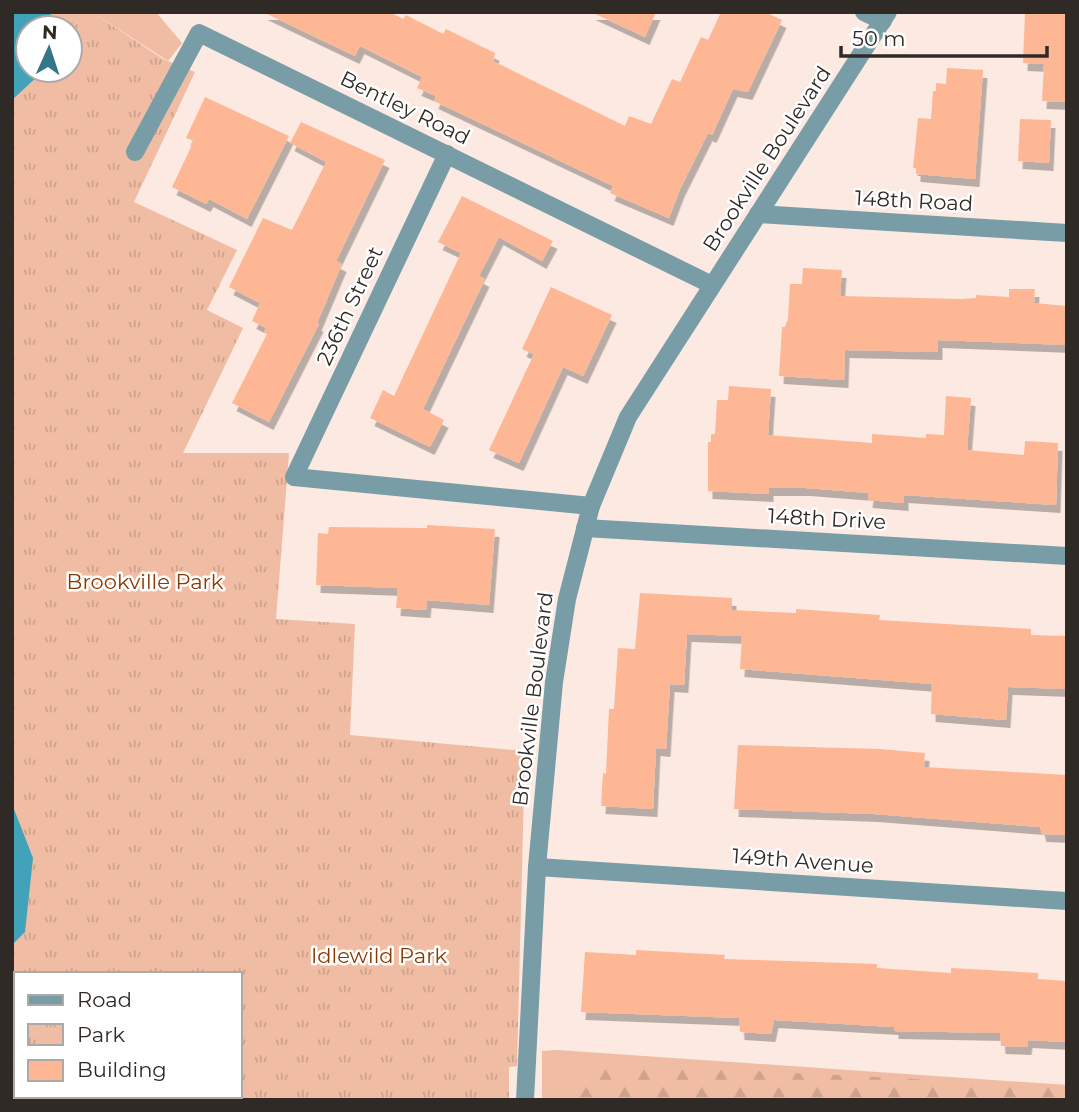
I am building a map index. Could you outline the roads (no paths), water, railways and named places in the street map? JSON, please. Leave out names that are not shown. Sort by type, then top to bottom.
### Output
[{"type":"street","points":[[864,12],[886,17]]},
{"type":"street","name":"Brookville Boulevard","points":[[525,1100],[537,867],[554,682],[567,599],[592,506],[628,416],[886,17]]},
{"type":"street","name":"Bentley Road","points":[[135,152],[199,33],[712,285]]},
{"type":"street","name":"236th Street","points":[[447,154],[294,477],[592,506]]},
{"type":"street","name":"148th Road","points":[[758,214],[1067,233]]},
{"type":"street","name":"148th Drive","points":[[585,528],[1067,556]]},
{"type":"street","name":"149th Avenue","points":[[537,867],[1067,901]]},
{"type":"water","points":[[14,12],[51,12],[14,14],[14,84],[29,84],[12,100]]},
{"type":"water","points":[[12,804],[33,858],[25,932],[12,945]]},
{"type":"park label","name":"Brookville Park","points":[[145,582]]},
{"type":"park label","name":"Idlewild Park","points":[[379,956]]}]
